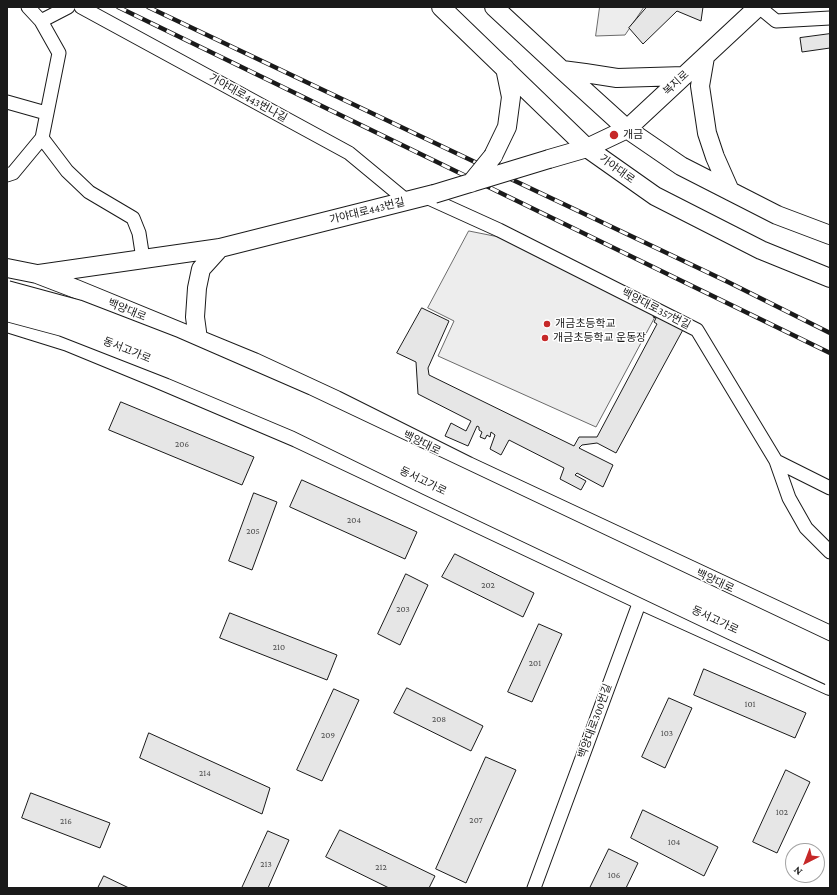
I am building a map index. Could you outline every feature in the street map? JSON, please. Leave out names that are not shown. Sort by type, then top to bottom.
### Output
[{"type":"highway","name":"동서고가로","points":[[7,292],[77,311],[173,348],[304,405],[830,654]]},
{"type":"highway","name":"동서고가로","points":[[7,310],[63,324],[299,421],[436,488],[830,674]]},
{"type":"main road","name":"가야대로","points":[[441,7],[587,148],[655,196],[761,250],[830,278]]},
{"type":"main road","points":[[494,7],[627,129],[681,166],[777,215],[830,235]]},
{"type":"main road","name":"복지로","points":[[587,148],[627,129],[758,7]]},
{"type":"main road","points":[[705,57],[700,86],[707,132],[715,158],[730,191]]},
{"type":"main road","points":[[471,183],[493,156],[507,128],[511,97],[505,68]]},
{"type":"main road","points":[[562,70],[617,78],[684,76]]},
{"type":"main road","name":"가야대로443번길","points":[[7,282],[37,274],[220,248],[421,197],[587,148]]},
{"type":"main road","points":[[198,339],[195,316],[200,269],[220,248]]},
{"type":"main road","points":[[68,342],[76,289],[92,266]]},
{"type":"main road","name":"백양대로","points":[[7,268],[37,274],[254,362],[336,400],[468,466],[830,635]]},
{"type":"main road","points":[[7,323],[68,342],[158,378],[297,438],[640,600],[830,686]]},
{"type":"street","points":[[9,176],[42,138],[59,53],[42,21],[28,7]]},
{"type":"street","points":[[42,21],[68,7]]},
{"type":"street","name":"가야대로443번나길","points":[[81,7],[349,153],[421,197]]},
{"type":"street","points":[[758,7],[776,21],[830,18]]},
{"type":"street","points":[[7,102],[46,113]]},
{"type":"street","points":[[42,138],[67,171],[90,192],[133,218],[140,233],[142,259]]},
{"type":"street","name":"백양대로357번길","points":[[421,197],[499,230],[697,330],[776,461],[789,498],[806,528],[830,552]]},
{"type":"street","points":[[776,461],[830,488]]},
{"type":"street","name":"백양대로300번길","points":[[534,888],[657,554]]},
{"type":"shaded area","points":[[600,7],[644,7],[625,35],[596,36]]},
{"type":"shaded area","name":"개금초등학교 운동장","points":[[469,231],[504,238],[656,315],[596,427],[438,356],[454,321],[428,308]]},
{"type":"building","points":[[647,7],[703,7],[701,21],[677,11],[643,44],[629,28]]},
{"type":"building","points":[[830,34],[830,48],[802,52],[800,38]]},
{"type":"building","points":[[422,308],[449,321],[428,368],[429,375],[574,446],[579,437],[597,437],[657,324],[654,322],[656,318],[653,317],[656,311],[685,326],[616,453],[597,443],[582,445],[579,448],[613,465],[603,487],[577,473],[575,475],[586,481],[581,490],[560,479],[564,468],[509,440],[501,455],[490,449],[495,435],[491,432],[490,437],[487,435],[485,439],[480,437],[482,432],[477,426],[468,446],[445,436],[451,423],[466,431],[471,421],[418,394],[416,362],[397,353]]},
{"type":"building","points":[[121,402],[254,457],[242,485],[109,430]]},
{"type":"building","points":[[302,480],[417,532],[405,559],[290,507]]},
{"type":"building","points":[[254,493],[277,502],[252,570],[229,561]]},
{"type":"building","points":[[455,554],[534,593],[523,617],[442,577]]},
{"type":"building","points":[[406,574],[428,585],[400,645],[378,634]]},
{"type":"building","points":[[230,613],[337,655],[327,680],[220,638]]},
{"type":"building","points":[[539,624],[562,634],[532,702],[508,692]]},
{"type":"building","points":[[704,669],[806,713],[795,738],[694,695]]},
{"type":"building","points":[[407,688],[483,726],[471,751],[394,713]]},
{"type":"building","points":[[334,689],[359,700],[322,781],[297,770]]},
{"type":"building","points":[[669,698],[692,708],[665,768],[642,757]]},
{"type":"building","points":[[149,733],[270,788],[262,814],[140,758]]},
{"type":"building","points":[[486,757],[516,770],[466,883],[436,869]]},
{"type":"building","points":[[786,770],[810,782],[777,853],[753,842]]},
{"type":"building","points":[[31,793],[110,823],[100,848],[22,818]]},
{"type":"building","points":[[643,810],[718,847],[704,876],[631,838]]},
{"type":"building","points":[[340,830],[435,876],[429,888],[389,888],[326,857]]},
{"type":"building","points":[[268,831],[289,840],[268,888],[242,888]]},
{"type":"building","points":[[609,849],[638,863],[626,888],[590,888]]},
{"type":"building","points":[[104,876],[129,888],[98,888]]},
{"type":"railway","points":[[118,7],[830,353]]},
{"type":"railway","points":[[148,7],[728,282],[830,333]]},
{"type":"place","name":"개금","points":[[614,135]]},
{"type":"place","name":"개금초등학교","points":[[547,324]]},
{"type":"place","name":"개금초등학교 운동장","points":[[545,338]]}]
